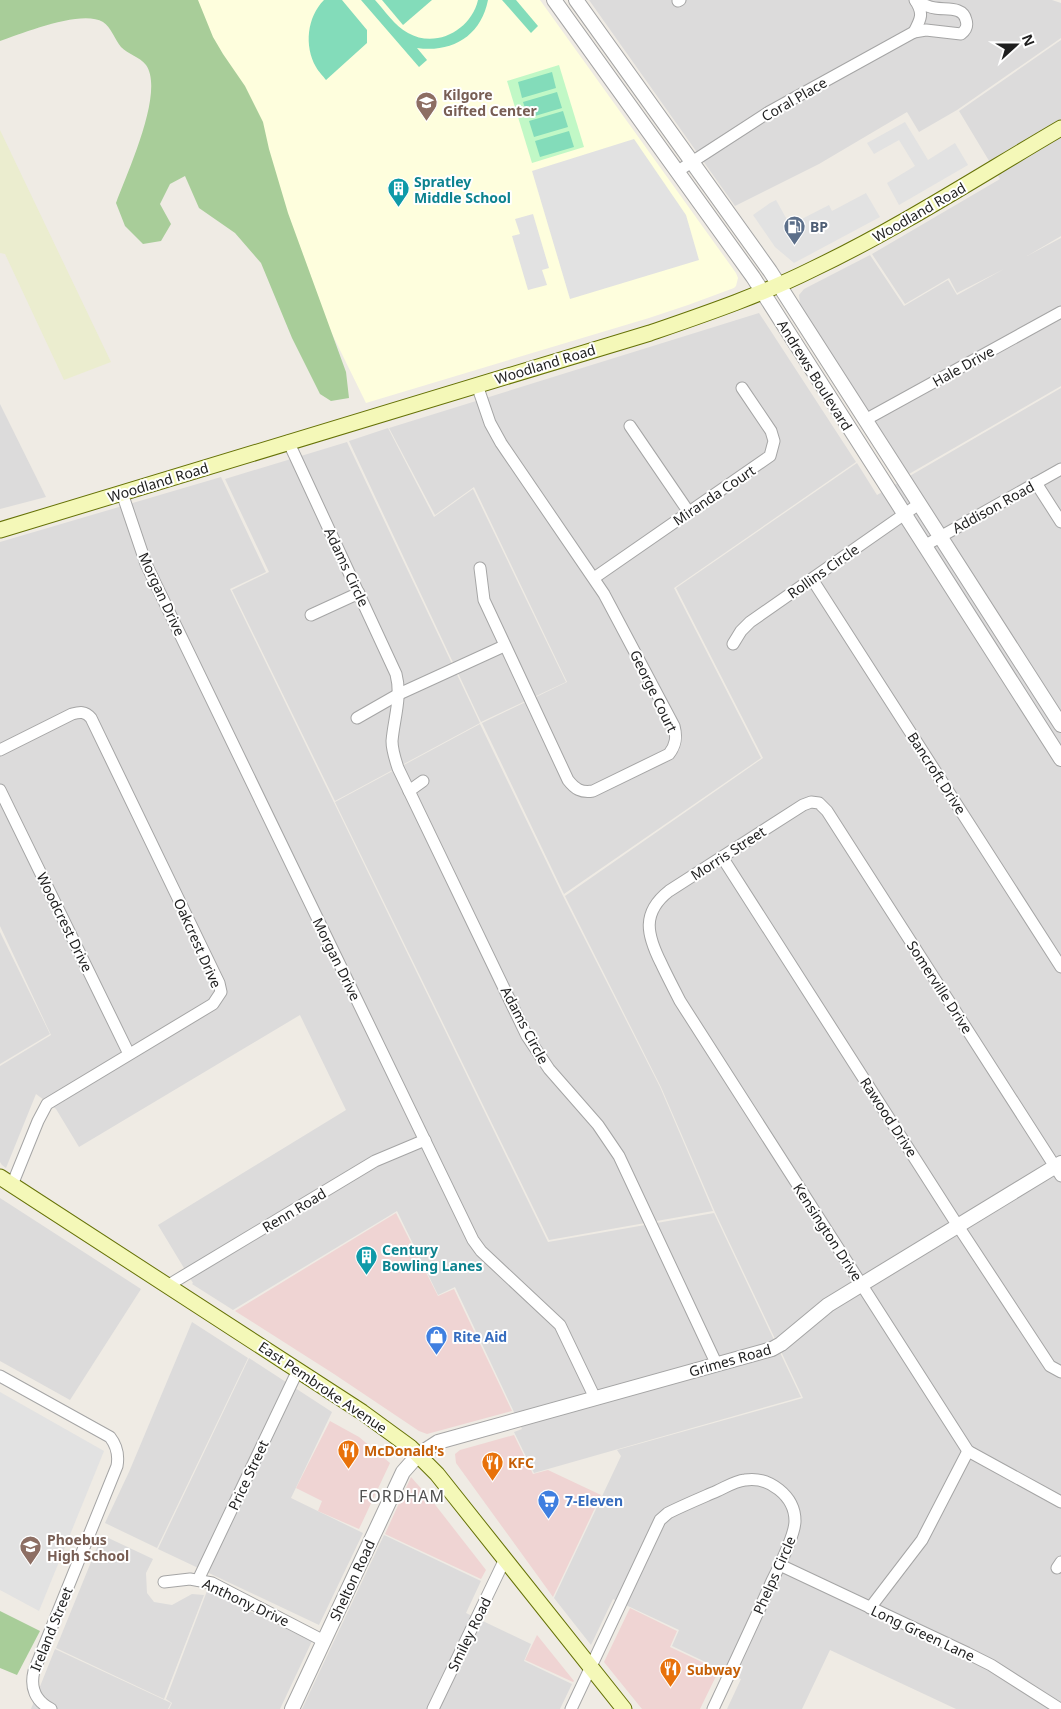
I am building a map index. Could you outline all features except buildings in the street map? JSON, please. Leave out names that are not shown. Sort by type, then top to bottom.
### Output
[{"type":"main road","name":"Woodland Road","points":[[0,530],[696,318],[778,285],[868,241],[1061,128]]},
{"type":"main road","name":"East Pembroke Avenue","points":[[6,1181],[380,1424],[418,1455],[437,1474],[624,1709]]},
{"type":"street","name":"Andrews Boulevard","points":[[554,0],[678,171],[762,292],[1061,759]]},
{"type":"street","name":"Andrews Boulevard","points":[[576,0],[778,285],[1061,725]]},
{"type":"street","name":"Coral Place","points":[[678,171],[769,112],[914,32],[926,30],[961,34],[965,30],[967,24],[966,17],[962,12],[934,8],[915,1]]},
{"type":"street","name":"Coral Place","points":[[914,32],[921,19],[919,6],[915,1]]},
{"type":"street","name":"Hale Drive","points":[[864,420],[1061,312]]},
{"type":"street","name":"George Court","points":[[477,385],[490,423],[501,444],[612,607],[674,726],[675,745],[669,754],[599,789],[588,792],[576,789],[568,780],[484,600],[480,568]]},
{"type":"street","name":"Miranda Court","points":[[594,578],[688,511],[766,459],[772,452],[774,441],[771,431],[742,388]]},
{"type":"street","points":[[630,426],[688,511]]},
{"type":"street","name":"Adams Circle","points":[[288,441],[394,667],[399,694],[392,747],[398,768],[527,1036],[549,1069],[598,1125],[619,1156],[717,1365]]},
{"type":"street","name":"Addison Road","points":[[924,546],[1061,469]]},
{"type":"street","points":[[1036,483],[1061,522]]},
{"type":"street","name":"Morgan Drive","points":[[122,492],[146,564],[473,1240],[481,1251],[560,1325],[595,1398]]},
{"type":"street","name":"Rollins Circle","points":[[733,644],[744,627],[750,622],[919,504]]},
{"type":"street","name":"Bancroft Drive","points":[[812,579],[1061,967]]},
{"type":"street","points":[[311,615],[359,594]]},
{"type":"street","points":[[357,718],[399,694],[504,646]]},
{"type":"street","name":"Oakcrest Drive","points":[[0,750],[72,714],[78,712],[87,714],[91,718],[219,983],[221,992],[213,1004],[47,1104],[6,1181]]},
{"type":"street","points":[[409,791],[423,781]]},
{"type":"street","name":"Woodcrest Drive","points":[[0,790],[129,1054]]},
{"type":"street","name":"Morris Street","points":[[650,917],[653,908],[662,896],[803,805],[816,802]]},
{"type":"street","name":"Somerville Drive","points":[[816,802],[823,805],[827,811],[1059,1169]]},
{"type":"street","name":"Rawood Drive","points":[[722,857],[1050,1366],[1061,1372]]},
{"type":"street","name":"Kensington Drive","points":[[650,917],[648,925],[652,943],[680,1001],[968,1451],[1061,1502]]},
{"type":"street","name":"Renn Road","points":[[167,1286],[375,1161],[425,1140]]},
{"type":"street","name":"Grimes Road","points":[[418,1455],[438,1442],[717,1365],[777,1346],[816,1314],[862,1284],[958,1226],[1059,1169]]},
{"type":"street","name":"Price Street","points":[[198,1580],[298,1370]]},
{"type":"street","name":"Ireland Street","points":[[0,1376],[110,1437],[118,1451],[117,1466],[34,1670],[32,1680],[33,1692],[38,1700],[51,1709]]},
{"type":"street","points":[[870,1608],[922,1540],[968,1451]]},
{"type":"street","name":"Shelton Road","points":[[292,1709],[402,1472],[418,1455]]},
{"type":"street","name":"Phelps Circle","points":[[571,1709],[660,1520],[668,1513],[744,1480],[758,1480],[774,1486],[787,1498],[795,1521],[794,1529],[780,1565],[713,1709]]},
{"type":"street","name":"Smiley Road","points":[[433,1709],[505,1559]]},
{"type":"street","name":"Long Green Lane","points":[[780,1565],[975,1657],[1060,1709]]},
{"type":"street","name":"Anthony Drive","points":[[164,1582],[184,1579],[212,1583],[324,1640]]},
{"type":"shaded area","name":"Kilgore Gifted Center","points":[[168,0],[540,0],[736,273],[738,278],[736,286],[649,318],[366,403]]},
{"type":"shaded area","points":[[589,0],[1052,0],[1061,3],[1061,38],[957,110],[919,132],[907,112],[819,164],[735,206]]},
{"type":"shaded area","points":[[1061,40],[1061,236],[1027,256],[1061,238],[1061,386],[909,474],[800,305],[799,295],[804,289],[870,255],[904,306],[948,280],[957,295],[1004,269],[957,293],[949,278],[905,304],[872,254],[1000,179],[959,111]]},
{"type":"shaded area","points":[[905,122],[928,160],[955,143],[968,165],[899,205],[887,183],[915,166],[899,140],[874,154],[867,143]]},
{"type":"shaded area","points":[[0,130],[111,362],[64,380],[5,254],[0,253]]},
{"type":"shaded area","points":[[634,139],[686,215],[699,260],[570,299],[532,171]]},
{"type":"shaded area","points":[[866,193],[880,217],[794,263],[775,247],[753,215],[776,200],[790,225],[829,205],[832,211]]},
{"type":"shaded area","points":[[533,214],[549,268],[542,270],[547,285],[528,290],[512,236],[520,234],[515,219]]},
{"type":"shaded area","points":[[759,313],[856,462],[674,588],[761,758],[564,894],[482,723],[567,682],[474,487],[435,515],[389,428]]},
{"type":"shaded area","points":[[1061,388],[1061,1709],[956,1709],[830,1650],[802,1709],[727,1709],[741,1679],[672,1646],[679,1630],[613,1599],[591,1645],[554,1598],[621,1456],[617,1450],[803,1398],[715,1212],[661,1087],[565,896],[763,758],[676,588],[857,463],[877,495]]},
{"type":"shaded area","points":[[0,404],[46,497],[0,509]]},
{"type":"shaded area","points":[[388,428],[434,517],[473,489],[566,682],[481,722],[349,441]]},
{"type":"shaded area","points":[[347,442],[480,723],[335,801],[232,590],[269,572],[225,479]]},
{"type":"shaded area","points":[[221,477],[266,572],[230,589],[548,1242],[714,1213],[801,1397],[534,1473],[514,1432],[522,1429],[455,1287],[438,1295],[397,1211],[233,1310],[192,1284],[158,1225],[346,1110],[300,1015],[79,1147],[56,1109],[36,1094],[6,1168],[0,1162],[0,1066],[51,1035],[0,926],[0,542]]},
{"type":"shaded area","points":[[480,724],[563,896],[660,1087],[713,1211],[549,1240],[335,802]]},
{"type":"shaded area","points":[[0,932],[50,1034],[0,1064]]},
{"type":"shaded area","points":[[0,1198],[141,1289],[70,1400],[0,1361]]},
{"type":"shaded area","points":[[396,1213],[438,1296],[454,1289],[512,1411],[427,1434],[419,1431],[235,1311]]},
{"type":"shaded area","points":[[192,1322],[248,1358],[157,1548],[105,1523],[129,1472]]},
{"type":"shaded area","points":[[249,1358],[332,1412],[291,1498],[363,1533],[319,1625],[158,1549]]},
{"type":"shaded area","name":"Phoebus High School","points":[[0,1392],[104,1451],[39,1611],[0,1590]]},
{"type":"shaded area","points":[[330,1421],[359,1437],[390,1463],[359,1529],[318,1511],[322,1501],[296,1488]]},
{"type":"shaded area","points":[[514,1435],[533,1474],[548,1470],[601,1495],[553,1597],[456,1463],[455,1454],[460,1450]]},
{"type":"shaded area","points":[[411,1477],[486,1570],[481,1579],[385,1534]]},
{"type":"shaded area","points":[[102,1535],[153,1559],[146,1573],[147,1593],[154,1602],[172,1605],[192,1594],[204,1595],[164,1699],[56,1648]]},
{"type":"shaded area","name":"FORDHAM","points":[[384,1535],[481,1581],[466,1613],[531,1644],[524,1661],[572,1684],[560,1709],[302,1709]]},
{"type":"shaded area","points":[[207,1591],[312,1641],[280,1709],[169,1709],[172,1703],[166,1699]]},
{"type":"shaded area","points":[[630,1608],[677,1631],[670,1647],[719,1670],[700,1709],[642,1709],[604,1662]]},
{"type":"shaded area","points":[[537,1635],[574,1681],[573,1682],[525,1660]]},
{"type":"shaded area","points":[[55,1649],[171,1703],[168,1709],[31,1709]]},
{"type":"green space","points":[[0,0],[198,0],[213,37],[245,86],[263,122],[288,213],[346,372],[349,398],[331,401],[320,394],[292,338],[261,263],[235,233],[199,208],[185,176],[170,184],[160,204],[171,224],[161,241],[143,244],[125,226],[116,203],[148,113],[151,77],[146,65],[121,47],[106,24],[93,19],[67,20],[0,41]]},
{"type":"green space","points":[[324,0],[342,0],[367,30],[367,43],[326,80],[312,59],[309,41],[311,23],[318,7]]},
{"type":"green space","points":[[361,0],[375,0],[403,30],[419,37],[430,39],[441,38],[460,28],[474,11],[478,0],[488,0],[479,23],[463,39],[453,45],[442,48],[417,48],[427,60],[419,67]]},
{"type":"green space","points":[[382,0],[432,0],[403,25]]},
{"type":"green space","points":[[502,0],[516,0],[538,26],[531,33]]},
{"type":"green space","points":[[559,65],[584,147],[532,163],[507,81]]},
{"type":"green space","points":[[552,72],[556,88],[522,98],[518,82]]},
{"type":"green space","points":[[557,92],[562,108],[528,118],[523,102]]},
{"type":"green space","points":[[563,111],[568,127],[534,137],[529,121]]},
{"type":"green space","points":[[569,131],[574,147],[540,157],[535,141]]},
{"type":"green space","points":[[0,1611],[40,1631],[17,1675],[0,1668]]},
{"type":"place","name":"Kilgore Gifted Center","points":[[427,121]]},
{"type":"place","name":"Spratley Middle School","points":[[398,208]]},
{"type":"place","name":"BP","points":[[794,245]]},
{"type":"place","name":"Century Bowling Lanes","points":[[366,1276]]},
{"type":"place","name":"Rite Aid","points":[[437,1355]]},
{"type":"place","name":"McDonald's","points":[[348,1469]]},
{"type":"place","name":"KFC","points":[[492,1481]]},
{"type":"place","name":"7-Eleven","points":[[549,1519]]},
{"type":"place","name":"Phoebus High School","points":[[31,1566]]},
{"type":"place","name":"Subway","points":[[671,1688]]},
{"type":"district","name":"FORDHAM","points":[[402,1496]]}]
